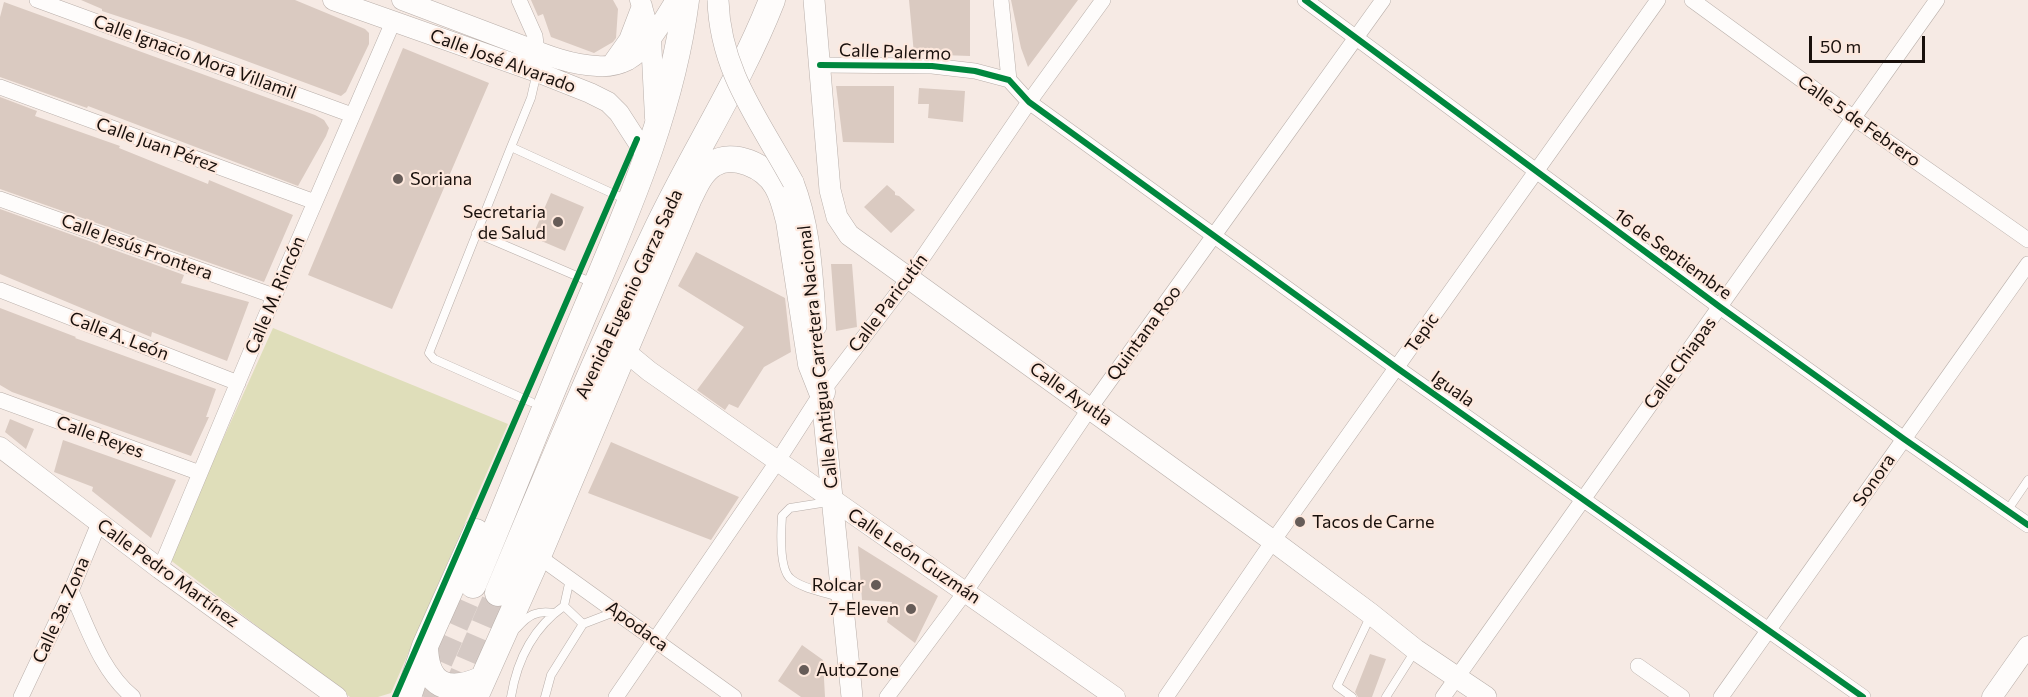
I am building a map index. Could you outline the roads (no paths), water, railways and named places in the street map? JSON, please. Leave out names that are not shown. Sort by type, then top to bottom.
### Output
[{"type":"highway","name":"Avenida Eugenio Garza Sada","points":[[472,585],[537,432],[652,147],[673,74],[686,0]]},
{"type":"highway","name":"Avenida Eugenio Garza Sada","points":[[498,593],[654,234],[722,108],[750,52],[772,0]]},
{"type":"highway","points":[[425,646],[427,668],[440,683],[456,688],[483,679],[628,346],[681,217],[700,177],[713,163],[735,159],[768,173],[777,185],[789,221],[811,364],[822,392]]},
{"type":"highway","points":[[654,234],[681,217]]},
{"type":"highway","points":[[628,346],[633,281]]},
{"type":"highway","points":[[408,697],[425,646],[531,402],[563,336],[592,295]]},
{"type":"main road","name":"Calle Antigua Carretera Nacional","points":[[718,0],[721,37],[732,72],[793,182],[808,237],[852,697]]},
{"type":"main road","name":"Calle Ayutla","points":[[814,0],[830,190],[837,217],[849,235],[1273,541],[1416,650],[1458,676],[1486,697]]},
{"type":"street","name":"Calle Ignacio Mora Villamil","points":[[37,0],[352,115]]},
{"type":"street","name":"Calle José Alvarado","points":[[333,0],[590,93],[608,102],[652,147]]},
{"type":"street","points":[[519,0],[535,36],[538,51],[537,72]]},
{"type":"street","name":"Calle José Alvarado","points":[[409,1],[538,51],[580,64],[610,66],[634,56],[651,38],[676,0]]},
{"type":"street","points":[[1001,0],[1009,80],[1029,102]]},
{"type":"street","name":"Calle Paricutín","points":[[616,697],[777,462],[822,392],[908,279],[1029,102],[1103,0]]},
{"type":"street","name":"16 de Septiembre","points":[[1305,0],[1720,307],[2028,525]]},
{"type":"street","name":"Quintana Roo","points":[[887,697],[966,591],[1090,408],[1383,0]]},
{"type":"street","name":"Tepic","points":[[1166,697],[1273,541],[1658,0]]},
{"type":"street","name":"Calle 5 de Febrero","points":[[1692,0],[1854,118],[2028,240]]},
{"type":"street","name":"Calle Chiapas","points":[[1443,697],[1937,0]]},
{"type":"street","points":[[641,3],[651,38],[652,147]]},
{"type":"street","points":[[610,66],[622,53],[629,40],[641,3]]},
{"type":"street","name":"Calle M. Rincón","points":[[160,569],[274,296],[393,22]]},
{"type":"street","name":"Calle Palermo","points":[[820,65],[932,66],[975,71],[1009,80]]},
{"type":"street","name":"Calle Juan Pérez","points":[[0,87],[315,202]]},
{"type":"street","name":"Iguala","points":[[1029,102],[1397,368],[1863,697]]},
{"type":"street","name":"Calle Jesús Frontera","points":[[0,199],[274,296]]},
{"type":"street","name":"Sonora","points":[[1721,697],[2028,264]]},
{"type":"street","name":"Calle A. León","points":[[0,290],[238,383]]},
{"type":"street","name":"Calle León Guzmán","points":[[628,346],[649,371],[1115,697]]},
{"type":"street","name":"Calle Reyes","points":[[0,400],[200,473]]},
{"type":"street","name":"Calle Pedro Martínez","points":[[0,447],[160,569],[337,697]]},
{"type":"street","name":"Calle 3a. Zona","points":[[21,697],[71,591],[99,523]]},
{"type":"street","name":"Apodaca","points":[[538,556],[734,697]]},
{"type":"street","points":[[71,591],[107,667],[122,688],[134,697]]},
{"type":"street","points":[[1992,697],[2028,646]]},
{"type":"street","points":[[1638,666],[1682,697]]},
{"type":"lane","points":[[531,402],[434,359],[429,354],[531,98],[537,72]]},
{"type":"lane","points":[[511,147],[630,202]]},
{"type":"lane","points":[[476,233],[592,295]]},
{"type":"lane","points":[[2007,511],[2028,480]]},
{"type":"lane","points":[[833,501],[790,508],[782,516],[781,543],[786,574],[792,581],[842,598]]},
{"type":"lane","points":[[511,697],[518,666],[525,650],[531,639],[554,613],[564,606],[570,579]]},
{"type":"lane","points":[[564,606],[583,624]]},
{"type":"lane","points":[[545,697],[551,675],[583,624],[617,611]]},
{"type":"lane","points":[[483,679],[527,617],[538,612],[554,613]]},
{"type":"lane","points":[[1352,697],[1337,686],[1371,614]]},
{"type":"lane","points":[[1386,697],[1416,650]]},
{"type":"tunnel","points":[[424,697],[473,585]]},
{"type":"tunnel","points":[[453,697],[498,593]]},
{"type":"place","name":"Soriana","points":[[398,179]]},
{"type":"place","name":"Secretaria de Salud","points":[[558,222]]},
{"type":"place","name":"Tacos de Carne","points":[[1300,522]]},
{"type":"place","name":"Rolcar","points":[[876,585]]},
{"type":"place","name":"7-Eleven","points":[[911,609]]},
{"type":"place","name":"AutoZone","points":[[804,670]]}]
